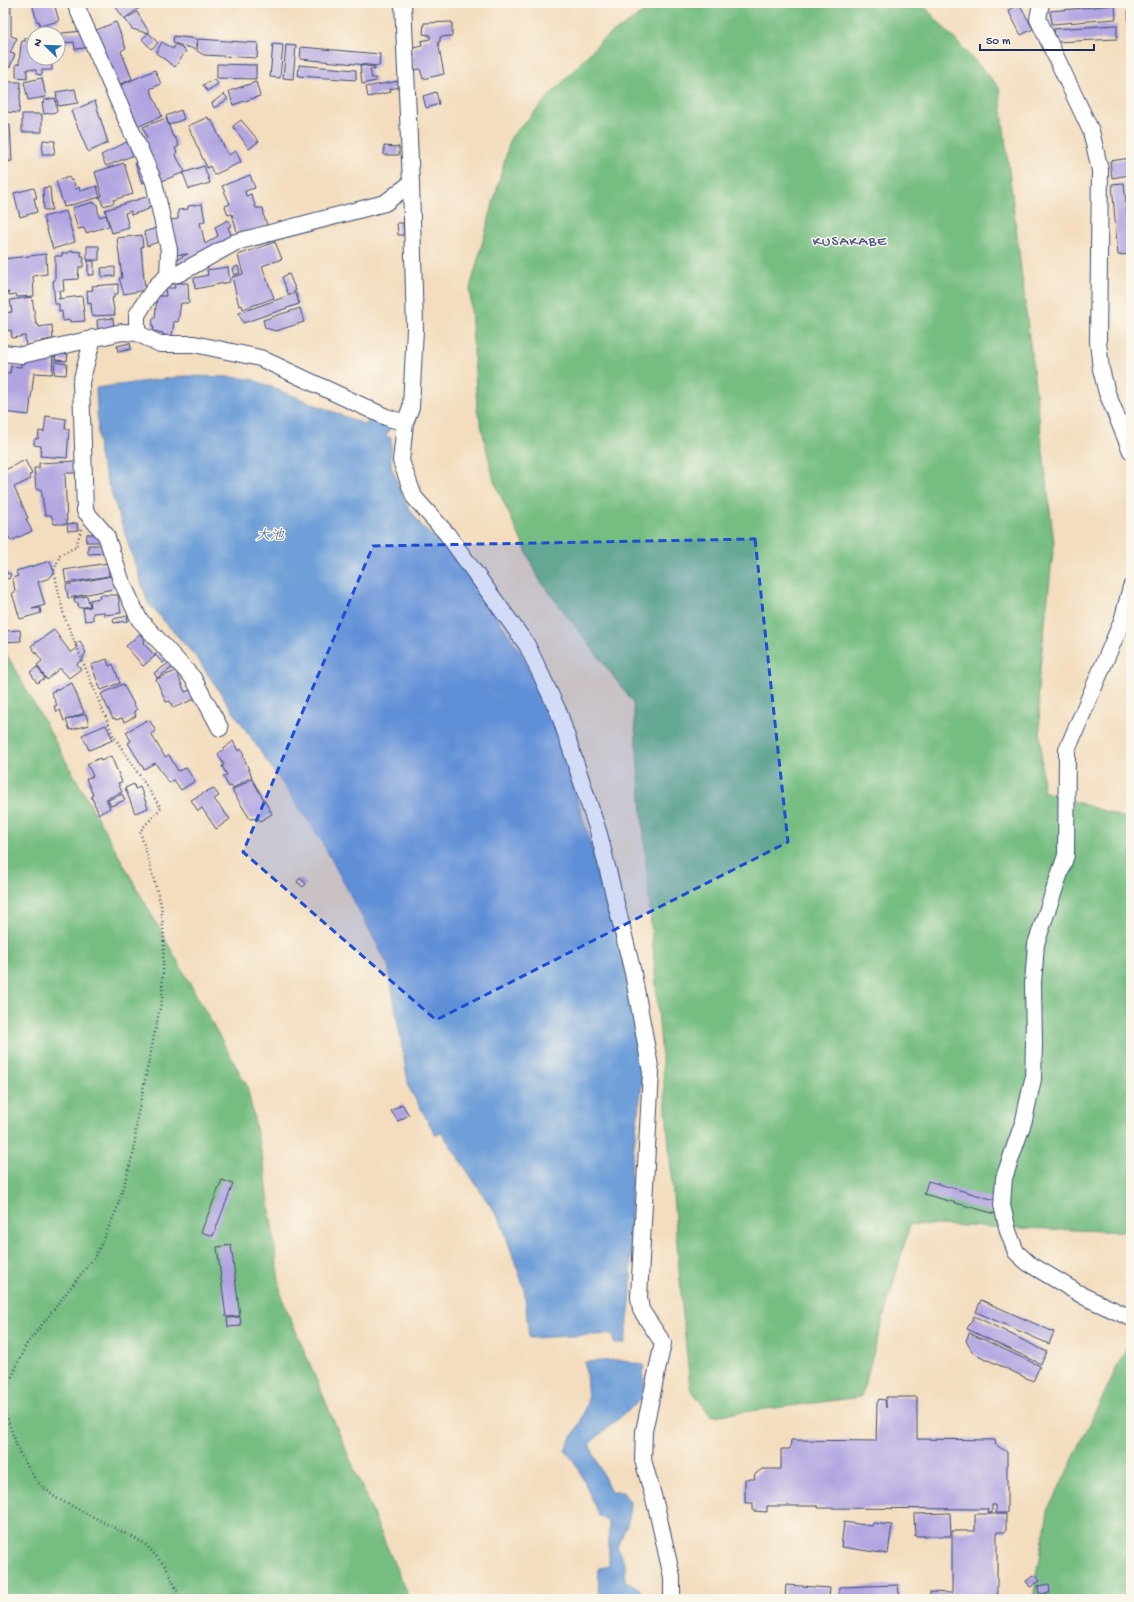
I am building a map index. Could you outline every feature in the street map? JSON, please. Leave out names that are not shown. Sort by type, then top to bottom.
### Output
[{"type":"street","points":[[75,3],[154,182],[170,250],[168,276]]},
{"type":"street","points":[[403,3],[411,183],[415,329],[411,407],[405,423],[401,461],[414,496],[447,534],[527,645],[559,713],[599,834],[633,973],[651,1072],[640,1297],[641,1310],[663,1343],[644,1430],[642,1460],[657,1510],[672,1577],[672,1599]]},
{"type":"street","points":[[1041,3],[1038,19],[1091,131],[1100,170],[1098,342],[1101,369],[1107,394],[1131,451]]},
{"type":"street","points":[[137,333],[137,315],[156,286],[168,276],[178,274],[236,242],[385,202],[411,183]]},
{"type":"street","points":[[3,353],[28,353],[122,332],[137,333],[160,344],[194,344],[260,358],[386,417],[405,423]]},
{"type":"street","points":[[93,338],[81,382],[85,511],[106,535],[121,580],[139,619],[193,678],[220,728]]},
{"type":"street","points":[[1131,587],[1122,620],[1067,750],[1066,855],[1036,944],[1033,983],[1033,1079],[1024,1120],[1004,1178],[1002,1205],[1008,1232],[1016,1252],[1028,1264],[1085,1297],[1131,1318]]},
{"type":"path","points":[[85,511],[76,547],[60,555],[54,571],[64,616],[113,735],[161,808],[140,831],[161,905],[164,938],[162,998],[137,1118],[134,1151],[116,1211],[96,1255],[26,1345],[6,1390],[6,1415],[19,1452],[37,1482],[56,1498],[144,1543],[167,1568],[177,1591],[177,1599]]},
{"type":"highlighted area","points":[[755,539],[788,842],[436,1020],[243,852],[373,546]]},
{"type":"green space","points":[[658,3],[921,3],[999,87],[1054,543],[1038,685],[1043,791],[1131,820],[1131,1232],[910,1224],[861,1397],[711,1416],[690,1388],[633,702],[539,579],[494,481],[477,408],[470,289],[511,137],[602,40]]},
{"type":"green space","points":[[3,648],[247,1086],[265,1171],[281,1296],[409,1599],[3,1599]]},
{"type":"green space","points":[[1131,1338],[1131,1599],[1033,1599],[1048,1511]]},
{"type":"water","name":"大池","points":[[186,376],[251,379],[366,425],[371,416],[391,425],[386,436],[391,438],[391,466],[406,504],[423,528],[453,554],[522,654],[556,730],[617,930],[644,1067],[631,1169],[631,1295],[625,1343],[614,1343],[612,1334],[529,1338],[524,1288],[501,1222],[442,1133],[436,1135],[409,1088],[388,965],[321,840],[196,657],[148,603],[99,456],[96,388]]},
{"type":"water","points":[[618,1360],[643,1365],[645,1396],[589,1444],[611,1492],[623,1492],[630,1502],[629,1520],[617,1547],[625,1565],[625,1582],[640,1589],[640,1599],[598,1599],[599,1568],[609,1566],[609,1523],[599,1516],[579,1469],[565,1449],[580,1423],[588,1399],[585,1362]]},
{"type":"building","points":[[3,3],[11,3],[11,36],[17,38],[10,53],[15,54],[10,67],[3,66]]},
{"type":"building","points":[[32,3],[54,3],[59,21],[40,26],[39,21],[37,22]]},
{"type":"building","points":[[118,3],[145,4],[124,19],[116,7],[120,5]]},
{"type":"building","points":[[1020,5],[1033,29],[1021,35],[1008,10]]},
{"type":"building","points":[[1115,5],[1116,19],[1052,24],[1050,11]]},
{"type":"building","points":[[1128,8],[1131,8],[1131,40],[1129,41]]},
{"type":"building","points":[[137,12],[149,32],[146,33],[132,29],[125,19]]},
{"type":"building","points":[[116,22],[126,48],[121,51],[132,79],[111,88],[94,31]]},
{"type":"building","points":[[452,22],[452,36],[440,37],[440,42],[438,42],[444,74],[423,79],[420,69],[415,70],[412,57],[414,56],[413,48],[422,46],[421,41],[430,39],[430,35],[423,34],[424,23]]},
{"type":"building","points":[[1117,25],[1117,39],[1055,42],[1054,29]]},
{"type":"building","points":[[84,31],[85,48],[75,49],[74,42],[66,43],[66,33]]},
{"type":"building","points":[[149,33],[158,43],[151,49],[142,39]]},
{"type":"building","points":[[174,36],[197,39],[195,49],[173,43]]},
{"type":"building","points":[[25,38],[26,66],[52,66],[52,70],[42,70],[42,75],[36,74],[36,70],[27,69],[27,78],[16,77],[16,64],[19,64],[21,44],[22,41],[25,41]]},
{"type":"building","points":[[198,39],[258,43],[257,58],[204,55],[197,51]]},
{"type":"building","points":[[162,42],[173,49],[176,44],[186,51],[175,67],[156,53]]},
{"type":"building","points":[[273,44],[283,45],[280,78],[270,77]]},
{"type":"building","points":[[286,45],[296,46],[293,79],[283,78]]},
{"type":"building","points":[[301,47],[380,54],[379,66],[300,59]]},
{"type":"building","points":[[217,64],[256,65],[256,79],[217,78]]},
{"type":"building","points":[[299,65],[356,70],[356,80],[298,76]]},
{"type":"building","points":[[360,65],[375,67],[375,70],[370,69],[372,78],[376,78],[376,81],[362,84]]},
{"type":"building","points":[[155,70],[161,84],[150,89],[162,116],[135,128],[114,88]]},
{"type":"building","points":[[42,78],[46,97],[28,100],[24,82]]},
{"type":"building","points":[[215,79],[218,84],[207,91],[203,85]]},
{"type":"building","points":[[398,81],[399,87],[390,89],[391,92],[368,97],[366,87]]},
{"type":"building","points":[[8,82],[21,82],[19,113],[6,112]]},
{"type":"building","points":[[256,82],[260,96],[233,105],[229,91]]},
{"type":"building","points":[[75,89],[78,103],[58,106],[56,92]]},
{"type":"building","points":[[436,92],[439,104],[426,108],[423,96]]},
{"type":"building","points":[[224,94],[228,99],[214,108],[212,103]]},
{"type":"building","points":[[55,98],[57,112],[44,114],[42,103],[44,100]]},
{"type":"building","points":[[95,101],[108,143],[88,152],[71,111]]},
{"type":"building","points":[[181,110],[184,119],[169,125],[166,116]]},
{"type":"building","points":[[22,114],[42,114],[42,132],[22,132]]},
{"type":"building","points":[[208,117],[209,120],[211,119],[228,155],[236,151],[241,162],[214,175],[210,166],[207,168],[188,126]]},
{"type":"building","points":[[166,118],[173,137],[175,137],[179,146],[175,148],[177,153],[175,154],[185,172],[159,182],[142,139],[147,138],[143,127]]},
{"type":"building","points":[[241,120],[259,141],[249,149],[233,126]]},
{"type":"building","points":[[10,125],[12,161],[3,162],[3,126]]},
{"type":"building","points":[[43,140],[55,141],[54,154],[42,154]]},
{"type":"building","points":[[131,140],[137,154],[106,166],[101,155]]},
{"type":"building","points":[[384,146],[399,147],[399,155],[384,155]]},
{"type":"building","points":[[1131,158],[1131,181],[1129,175],[1112,178],[1110,161]]},
{"type":"building","points":[[142,160],[149,181],[142,183],[135,163]]},
{"type":"building","points":[[124,163],[133,194],[113,200],[114,203],[103,206],[100,197],[102,196],[95,172]]},
{"type":"building","points":[[204,166],[210,183],[189,189],[183,173]]},
{"type":"building","points":[[250,175],[255,188],[245,191],[246,196],[251,194],[256,208],[263,208],[263,214],[267,225],[238,235],[232,214],[228,215],[225,206],[230,204],[222,186]]},
{"type":"building","points":[[69,177],[71,181],[73,180],[76,189],[79,187],[80,191],[97,186],[100,197],[64,207],[56,181]]},
{"type":"building","points":[[1124,183],[1131,254],[1118,255],[1112,184]]},
{"type":"building","points":[[50,187],[52,210],[44,210],[43,188]]},
{"type":"building","points":[[34,188],[37,198],[34,198],[37,212],[20,217],[14,193]]},
{"type":"building","points":[[155,194],[156,205],[131,215],[131,211],[125,213],[129,228],[112,233],[105,210]]},
{"type":"building","points":[[94,202],[94,204],[97,204],[99,217],[106,215],[109,226],[86,233],[84,228],[78,229],[72,208]]},
{"type":"building","points":[[202,204],[205,221],[200,223],[205,244],[218,236],[215,227],[228,220],[231,226],[228,227],[234,242],[175,269],[175,260],[188,254],[174,255],[171,220],[178,219],[178,210],[188,209],[188,206]]},
{"type":"building","points":[[66,211],[75,242],[53,249],[43,217]]},
{"type":"building","points":[[397,223],[403,223],[404,235],[398,235]]},
{"type":"building","points":[[163,226],[166,239],[147,246],[144,232]]},
{"type":"building","points":[[142,235],[143,247],[141,247],[145,290],[124,294],[119,278],[122,278],[117,238]]},
{"type":"building","points":[[275,242],[282,259],[262,266],[274,298],[243,309],[242,305],[239,306],[232,277],[243,274],[238,255]]},
{"type":"building","points":[[87,246],[99,246],[99,260],[87,260]]},
{"type":"building","points":[[69,251],[81,252],[81,256],[84,256],[83,267],[79,267],[78,279],[63,280],[64,291],[59,291],[60,298],[58,299],[82,296],[85,321],[63,321],[62,311],[59,312],[59,304],[55,304],[53,281],[55,280],[55,256],[62,256],[62,253],[69,253]]},
{"type":"building","points":[[46,254],[47,274],[33,276],[34,296],[17,297],[16,294],[9,295],[9,292],[6,293],[3,259]]},
{"type":"building","points":[[88,261],[94,261],[94,275],[88,275]]},
{"type":"building","points":[[238,266],[240,273],[234,275],[232,269]]},
{"type":"building","points":[[115,267],[115,276],[102,277],[101,268]]},
{"type":"building","points":[[228,267],[230,282],[195,289],[194,278],[208,275],[207,270]]},
{"type":"building","points":[[289,274],[296,291],[288,294],[282,277]]},
{"type":"building","points":[[174,283],[188,283],[189,303],[181,303],[178,322],[174,321],[172,336],[163,335],[163,333],[153,331],[154,327],[152,327],[153,318],[155,318],[157,296],[166,296],[165,288],[175,288]]},
{"type":"building","points":[[118,284],[118,294],[114,294],[114,298],[112,298],[115,315],[92,316],[91,303],[88,304],[87,291],[93,290],[92,286]]},
{"type":"building","points":[[296,293],[299,304],[243,323],[239,313]]},
{"type":"building","points":[[32,297],[36,324],[38,324],[39,327],[52,325],[53,339],[41,341],[41,343],[26,347],[25,336],[12,338],[11,330],[7,331],[4,313],[12,312],[10,300]]},
{"type":"building","points":[[300,308],[304,322],[276,331],[265,328],[263,320]]},
{"type":"building","points":[[113,318],[114,330],[98,331],[97,320]]},
{"type":"building","points":[[130,343],[131,349],[118,352],[117,346]]},
{"type":"building","points":[[56,353],[68,354],[67,361],[55,360]]},
{"type":"building","points":[[22,355],[53,355],[52,374],[34,373],[29,415],[3,412],[3,379],[5,379],[5,373],[10,373],[11,366],[21,367]]},
{"type":"building","points":[[55,362],[67,364],[66,375],[54,374]]},
{"type":"building","points":[[46,416],[66,419],[65,429],[69,429],[67,458],[40,456],[41,446],[34,445],[36,438],[38,439],[39,431],[44,432]]},
{"type":"building","points":[[25,460],[32,474],[29,475],[31,479],[14,487],[28,518],[26,519],[32,531],[11,541],[5,529],[3,530],[3,471]]},
{"type":"building","points":[[77,461],[77,473],[65,473],[67,524],[54,524],[51,515],[45,515],[41,489],[36,489],[34,468],[39,468],[39,463]]},
{"type":"building","points":[[77,523],[78,530],[68,531],[67,524]]},
{"type":"building","points":[[87,534],[101,534],[101,542],[86,542]]},
{"type":"building","points":[[88,545],[106,545],[106,553],[88,554]]},
{"type":"building","points":[[50,561],[54,572],[50,578],[38,582],[45,605],[32,609],[40,608],[41,613],[20,619],[12,593],[15,592],[13,578],[18,576],[16,571]]},
{"type":"building","points":[[108,563],[109,576],[66,583],[64,570]]},
{"type":"building","points":[[3,564],[7,573],[11,574],[9,579],[3,577]]},
{"type":"building","points":[[111,576],[113,589],[68,598],[66,585]]},
{"type":"building","points":[[99,595],[118,595],[121,613],[104,615],[104,612],[93,613],[93,620],[85,621],[83,608],[91,607],[90,600],[100,598]]},
{"type":"building","points":[[87,596],[90,606],[79,608],[78,603],[75,603],[74,598]]},
{"type":"building","points":[[127,616],[128,621],[114,623],[113,619]]},
{"type":"building","points":[[20,630],[21,641],[4,642],[4,631]]},
{"type":"building","points":[[54,630],[71,653],[77,648],[75,645],[80,641],[86,653],[83,656],[84,658],[77,664],[81,669],[69,678],[60,668],[47,680],[37,665],[42,661],[31,646]]},
{"type":"building","points":[[140,634],[145,641],[143,643],[155,656],[143,666],[126,646]]},
{"type":"building","points":[[163,648],[171,656],[163,663],[155,655]]},
{"type":"building","points":[[107,659],[109,666],[113,664],[120,683],[101,690],[91,665]]},
{"type":"building","points":[[172,661],[175,666],[157,678],[154,673]]},
{"type":"building","points":[[37,667],[45,678],[37,683],[30,672]]},
{"type":"building","points":[[176,671],[185,692],[193,689],[197,698],[173,708],[170,701],[166,702],[156,679]]},
{"type":"building","points":[[72,683],[84,713],[64,721],[60,710],[57,712],[54,706],[57,705],[51,692]]},
{"type":"building","points":[[123,684],[137,710],[134,711],[136,716],[124,722],[122,718],[116,720],[115,718],[113,719],[101,694]]},
{"type":"building","points":[[86,714],[89,725],[70,730],[66,720]]},
{"type":"building","points":[[147,720],[148,722],[150,721],[156,731],[151,734],[165,757],[169,755],[178,771],[186,768],[195,781],[181,790],[174,780],[169,783],[155,763],[144,769],[128,743],[131,741],[126,732]]},
{"type":"building","points":[[106,725],[113,740],[89,750],[82,735]]},
{"type":"building","points":[[233,741],[238,751],[241,749],[252,777],[233,788],[231,786],[229,787],[223,776],[227,775],[218,754]]},
{"type":"building","points":[[111,756],[122,782],[118,783],[122,792],[106,799],[110,808],[99,814],[91,796],[93,795],[86,779],[93,776],[87,764],[100,758],[101,761]]},
{"type":"building","points":[[252,779],[272,814],[260,821],[258,818],[250,819],[232,790]]},
{"type":"building","points":[[134,784],[135,789],[140,787],[148,808],[135,813],[125,788]]},
{"type":"building","points":[[213,788],[219,796],[214,799],[230,819],[216,829],[202,808],[198,811],[191,800]]},
{"type":"building","points":[[122,794],[125,800],[111,806],[108,800]]},
{"type":"building","points":[[300,878],[306,884],[303,887],[297,882]]},
{"type":"building","points":[[402,1104],[409,1115],[398,1121],[391,1111]]},
{"type":"building","points":[[222,1180],[233,1184],[213,1236],[201,1232]]},
{"type":"building","points":[[928,1181],[1002,1202],[999,1215],[924,1194]]},
{"type":"building","points":[[231,1245],[240,1316],[226,1317],[217,1247]]},
{"type":"building","points":[[981,1300],[1054,1332],[1049,1344],[976,1312]]},
{"type":"building","points":[[974,1316],[1047,1352],[1041,1364],[967,1329]]},
{"type":"building","points":[[240,1317],[241,1326],[228,1327],[227,1318]]},
{"type":"building","points":[[969,1333],[1040,1366],[1033,1381],[973,1353],[966,1341]]},
{"type":"building","points":[[886,1397],[917,1397],[917,1439],[995,1440],[996,1445],[1007,1452],[1007,1513],[996,1513],[996,1505],[992,1505],[992,1513],[987,1513],[988,1509],[818,1508],[818,1506],[767,1506],[767,1512],[753,1511],[753,1503],[745,1503],[745,1479],[755,1479],[754,1475],[762,1469],[781,1469],[781,1449],[790,1449],[791,1440],[876,1441],[877,1404],[879,1399],[885,1400],[886,1408]]},
{"type":"building","points":[[950,1513],[951,1536],[915,1536],[914,1514]]},
{"type":"building","points":[[975,1514],[1006,1514],[1006,1532],[997,1532],[997,1599],[930,1599],[930,1592],[952,1593],[952,1531],[975,1531]]},
{"type":"building","points":[[844,1522],[872,1526],[873,1523],[892,1525],[888,1554],[841,1547]]},
{"type":"building","points":[[1036,1575],[1040,1581],[1030,1587],[1026,1581]]},
{"type":"building","points":[[1049,1584],[1050,1593],[1039,1594],[1038,1586]]},
{"type":"building","points":[[786,1585],[830,1588],[829,1599],[785,1599]]},
{"type":"building","points":[[898,1585],[900,1599],[834,1599],[834,1596],[839,1596],[839,1587]]},
{"type":"district","name":"KUSAKABE","points":[[850,240]]}]
